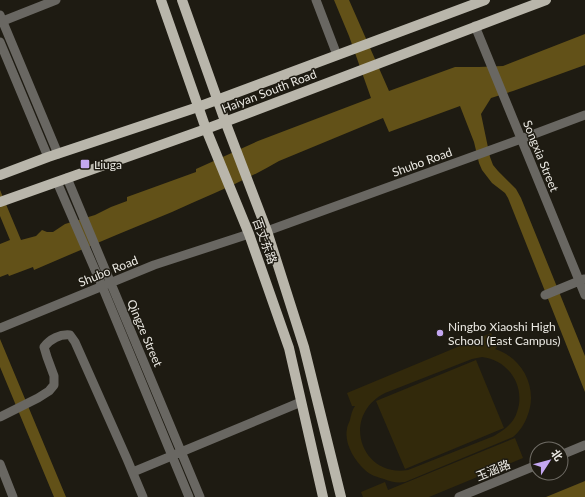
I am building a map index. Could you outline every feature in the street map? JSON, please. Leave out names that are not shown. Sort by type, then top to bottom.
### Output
[{"type":"main road","name":"百丈东路","points":[[161,0],[206,129],[249,234],[289,348],[323,497]]},
{"type":"main road","name":"百丈东路","points":[[182,0],[225,121],[267,231],[304,347],[341,497]]},
{"type":"main road","name":"Haiyan South Road","points":[[0,175],[48,157],[218,100],[367,44],[466,3],[485,0]]},
{"type":"main road","name":"Haiyan South Road","points":[[0,202],[206,129],[546,0]]},
{"type":"street","points":[[56,0],[1,18],[58,154]]},
{"type":"street","points":[[316,0],[337,55]]},
{"type":"street","name":"Songxia Street","points":[[475,26],[521,139],[582,280],[585,295]]},
{"type":"street","points":[[0,42],[48,157]]},
{"type":"street","name":"Shubo Road","points":[[267,231],[585,115]]},
{"type":"street","name":"Qingze Street","points":[[62,180],[177,454],[200,497]]},
{"type":"street","name":"Shubo Road","points":[[0,328],[154,265],[249,234]]},
{"type":"street","points":[[545,295],[582,280]]},
{"type":"street","points":[[0,417],[50,391],[54,384],[54,376],[44,347],[55,338],[70,335],[76,342],[143,497]]},
{"type":"street","points":[[133,472],[301,402]]},
{"type":"street","points":[[569,452],[585,445]]},
{"type":"street","name":"Qingze Street","points":[[177,454],[189,497]]},
{"type":"street","points":[[0,464],[13,497]]},
{"type":"street","name":"玉涵路","points":[[459,497],[529,468]]},
{"type":"shaded area","points":[[334,0],[349,0],[389,91],[455,67],[503,66],[585,34],[585,65],[491,98],[481,114],[493,165],[516,189],[521,198],[585,356],[585,392],[508,198],[505,193],[492,183],[482,170],[474,142],[460,106],[389,132],[383,118],[279,161],[213,194],[34,270],[33,267],[9,276],[8,274],[0,277],[0,244],[10,240],[0,216],[0,190],[21,240],[36,236],[42,230],[53,232],[65,224],[95,215],[127,201],[127,197],[196,172],[196,169],[258,141],[371,98],[349,36]]},
{"type":"shaded area","points":[[491,333],[497,347],[495,349],[514,359],[521,367],[530,386],[531,396],[526,420],[513,437],[405,482],[394,482],[376,477],[369,473],[361,466],[351,451],[346,434],[352,411],[355,406],[352,406],[347,393]],"holes":[[[482,357],[492,359],[500,363],[513,376],[519,393],[519,403],[516,416],[505,429],[494,436],[408,470],[392,470],[378,465],[368,455],[362,443],[360,430],[363,416],[371,403],[385,393],[472,359]]]},
{"type":"shaded area","points":[[0,339],[66,497],[54,497],[0,367]]},
{"type":"shaded area","points":[[476,360],[504,428],[405,469],[376,401]]},
{"type":"shaded area","points":[[515,438],[523,458],[429,497],[363,497],[361,492],[385,482],[388,490]]},
{"type":"shaded area","points":[[585,481],[585,497],[546,497]]},
{"type":"place","name":"Liuga","points":[[85,164]]},
{"type":"place","name":"Ningbo Xiaoshi High School (East Campus)","points":[[440,333]]}]
